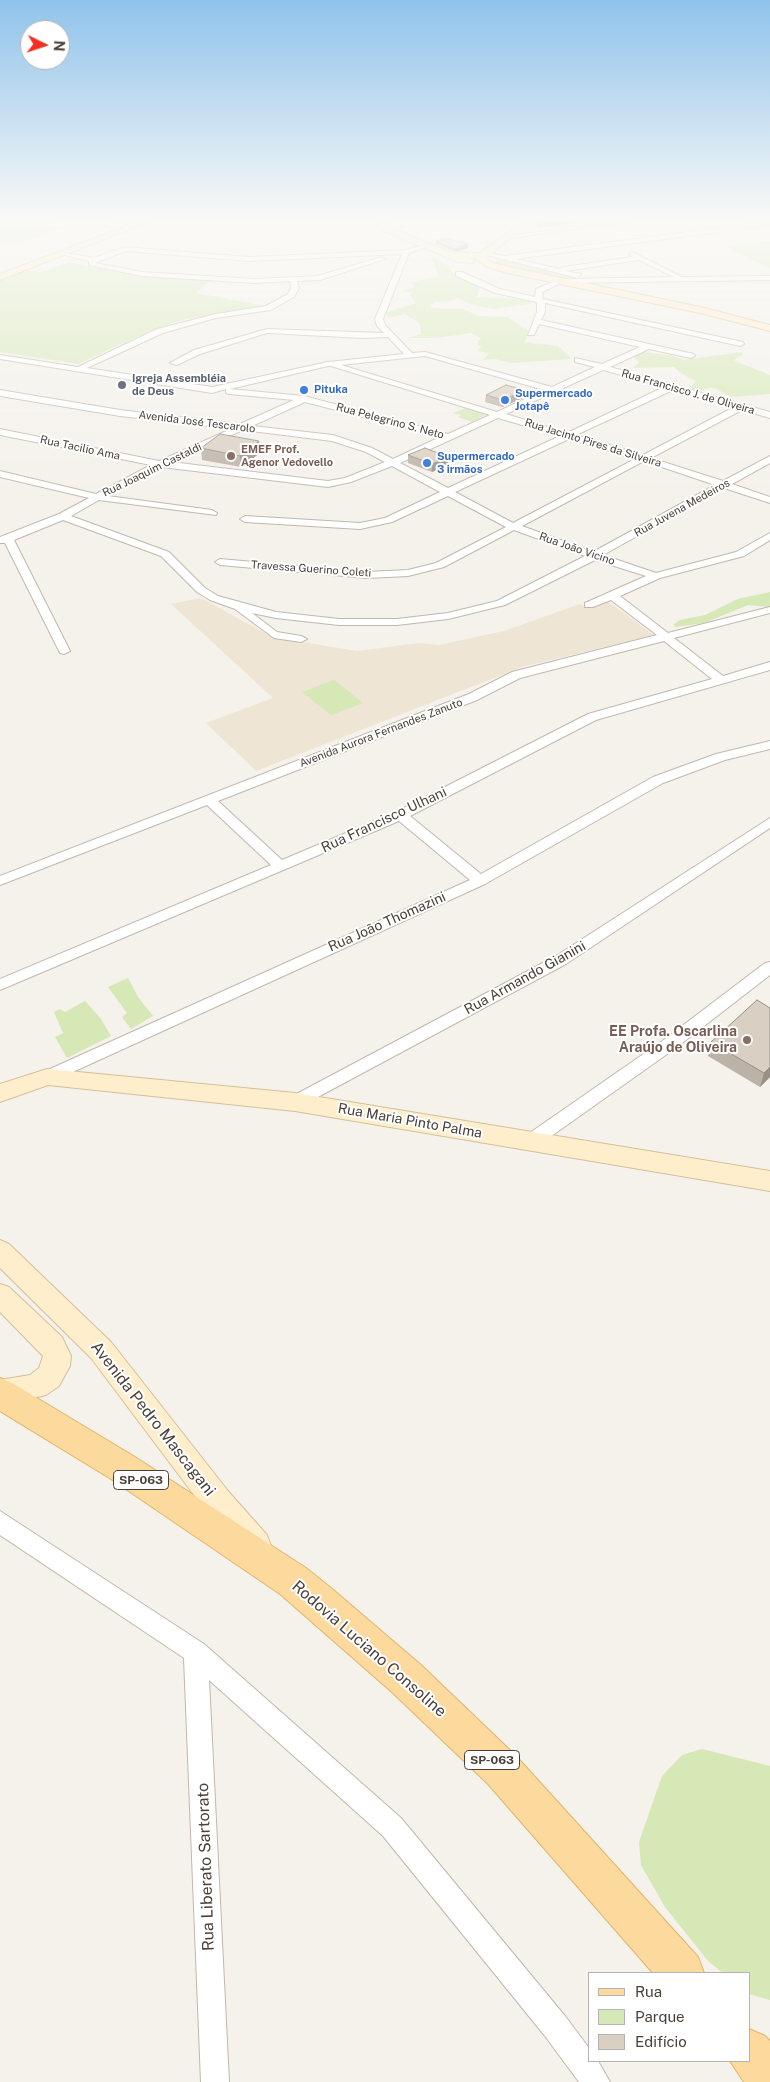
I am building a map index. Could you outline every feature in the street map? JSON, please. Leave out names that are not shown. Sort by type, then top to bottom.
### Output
[{"type":"main road","points":[[725,316],[770,328]]},
{"type":"main road","name":"Rua Maria Pinto Palma","points":[[47,1076],[296,1102],[770,1181]]},
{"type":"main road","name":"Rua João Thomazini","points":[[0,1092],[47,1076]]},
{"type":"main road","name":"Avenida Pedro Mascagani","points":[[0,1251],[101,1350],[217,1501],[278,1571]]},
{"type":"main road","points":[[0,1295],[52,1345],[56,1356],[56,1366],[48,1377],[36,1386],[0,1393]]},
{"type":"main road","name":"Rodovia Luciano Consoline","points":[[0,1393],[123,1468],[278,1571],[318,1601],[407,1679],[502,1770],[681,1972]]},
{"type":"main road","points":[[750,2053],[770,2077]]},
{"type":"street","points":[[79,369],[160,331],[215,316]]},
{"type":"street","points":[[380,316],[381,326],[410,355]]},
{"type":"street","points":[[531,333],[539,316]]},
{"type":"street","points":[[611,316],[740,344]]},
{"type":"street","points":[[537,321],[691,356]]},
{"type":"street","points":[[174,363],[197,352],[267,331],[363,336],[390,335]]},
{"type":"street","name":"Rua Tacilio Ama","points":[[0,432],[160,464],[298,482],[328,484],[348,480],[391,463],[649,346]]},
{"type":"street","points":[[212,390],[328,364],[425,354],[553,390]]},
{"type":"street","name":"Rua Pelegrino S. Neto","points":[[0,357],[212,390],[304,399],[450,437]]},
{"type":"street","name":"Rua Francisco J. de Oliveira","points":[[578,360],[770,415]]},
{"type":"street","name":"Rua Jacinto Pires da Silveira","points":[[328,364],[643,458],[770,500]]},
{"type":"street","points":[[245,519],[360,526],[388,520],[449,494],[672,387]]},
{"type":"street","name":"Avenida José Tescarolo","points":[[0,393],[120,413],[333,438],[369,450],[391,463]]},
{"type":"street","name":"Rua Joaquim Castaldi","points":[[4,539],[63,516],[160,464],[304,399]]},
{"type":"street","name":"Travessa Guerino Coleti","points":[[220,562],[367,574],[408,573],[440,565],[741,407]]},
{"type":"street","name":"Rua Juvena Medeiros","points":[[63,516],[165,554],[201,590],[214,598],[237,606],[276,615],[339,622],[397,622],[448,616],[501,603],[594,556],[770,459]]},
{"type":"street","name":"Rua João Vicino","points":[[391,463],[512,526],[656,576]]},
{"type":"street","points":[[0,474],[96,497],[212,513]]},
{"type":"street","points":[[589,604],[656,576],[740,554],[770,536]]},
{"type":"street","points":[[4,539],[64,651]]},
{"type":"street","points":[[612,595],[720,679]]},
{"type":"street","points":[[237,606],[246,616],[274,635],[302,639]]},
{"type":"street","name":"Avenida Aurora Fernandes Zanuto","points":[[0,881],[473,697],[516,675],[770,610]]},
{"type":"street","name":"Rua Francisco Ulhani","points":[[0,985],[401,815],[592,717],[770,666]]},
{"type":"street","name":"Rua João Thomazini","points":[[47,1076],[480,881],[658,780],[721,757],[770,745]]},
{"type":"street","points":[[209,800],[281,867]]},
{"type":"street","points":[[401,815],[480,881]]},
{"type":"street","name":"Rua Armando Gianini","points":[[296,1102],[561,960],[770,822]]},
{"type":"street","points":[[530,1142],[671,1043],[770,967]]},
{"type":"street","points":[[0,1522],[196,1652],[392,1828],[555,2026],[596,2082]]},
{"type":"street","name":"Rua Liberato Sartorato","points":[[196,1652],[215,2082]]},
{"type":"shaded area","points":[[201,598],[272,637],[357,651],[420,643],[439,645],[504,631],[580,604],[588,608],[607,601],[654,635],[522,667],[256,771],[206,723],[273,698],[171,604]]},
{"type":"green space","points":[[0,316],[205,316],[182,320],[152,330],[78,364],[0,352]]},
{"type":"green space","points":[[408,316],[507,317],[528,330],[529,334],[524,342],[558,346],[572,359],[512,363],[495,359],[483,360],[489,353],[477,351],[481,347],[477,344],[481,338],[471,333],[437,338],[408,338],[421,334],[420,324]]},
{"type":"green space","points":[[644,352],[669,355],[684,360],[742,352],[743,355],[735,359],[735,361],[770,375],[770,394],[732,397],[714,388],[695,390],[690,387],[696,381],[682,374],[674,367],[633,368],[639,362],[632,355]]},
{"type":"green space","points":[[467,407],[489,413],[472,422],[458,417],[461,415],[453,413]]},
{"type":"green space","points":[[770,592],[770,607],[748,605],[704,623],[675,627],[674,624],[680,620],[705,615],[738,599]]},
{"type":"green space","points":[[334,680],[363,703],[331,715],[302,692]]},
{"type":"green space","points":[[128,978],[138,997],[153,1016],[131,1029],[122,1017],[127,1013],[108,987]]},
{"type":"green space","points":[[85,1001],[101,1019],[111,1036],[67,1058],[55,1037],[63,1033],[54,1012],[60,1009],[65,1012]]},
{"type":"green space","points":[[702,1749],[770,1766],[770,2000],[750,1994],[750,1972],[722,1972],[708,1961],[665,1907],[641,1865],[639,1842],[662,1776],[682,1755]]},
{"type":"building","points":[[506,385],[524,390],[503,400],[486,395]]},
{"type":"building","points":[[220,434],[259,441],[240,456],[201,448]]},
{"type":"building","points":[[425,448],[448,457],[432,464],[408,455]]},
{"type":"building","name":"EE Profa. Oscarlina Araújo de Oliveira","points":[[757,1000],[770,1008],[770,1067],[764,1073],[711,1042]]},
{"type":"place","name":"Igreja Assembléia de Deus","points":[[122,385]]},
{"type":"place","name":"Pituka","points":[[304,390]]},
{"type":"place","name":"Supermercado Jotapê","points":[[505,400]]},
{"type":"place","name":"EMEF Prof. Agenor Vedovello","points":[[231,456]]},
{"type":"place","name":"Supermercado 3 irmãos","points":[[427,463]]},
{"type":"place","name":"EE Profa. Oscarlina Araújo de Oliveira","points":[[747,1040]]}]
